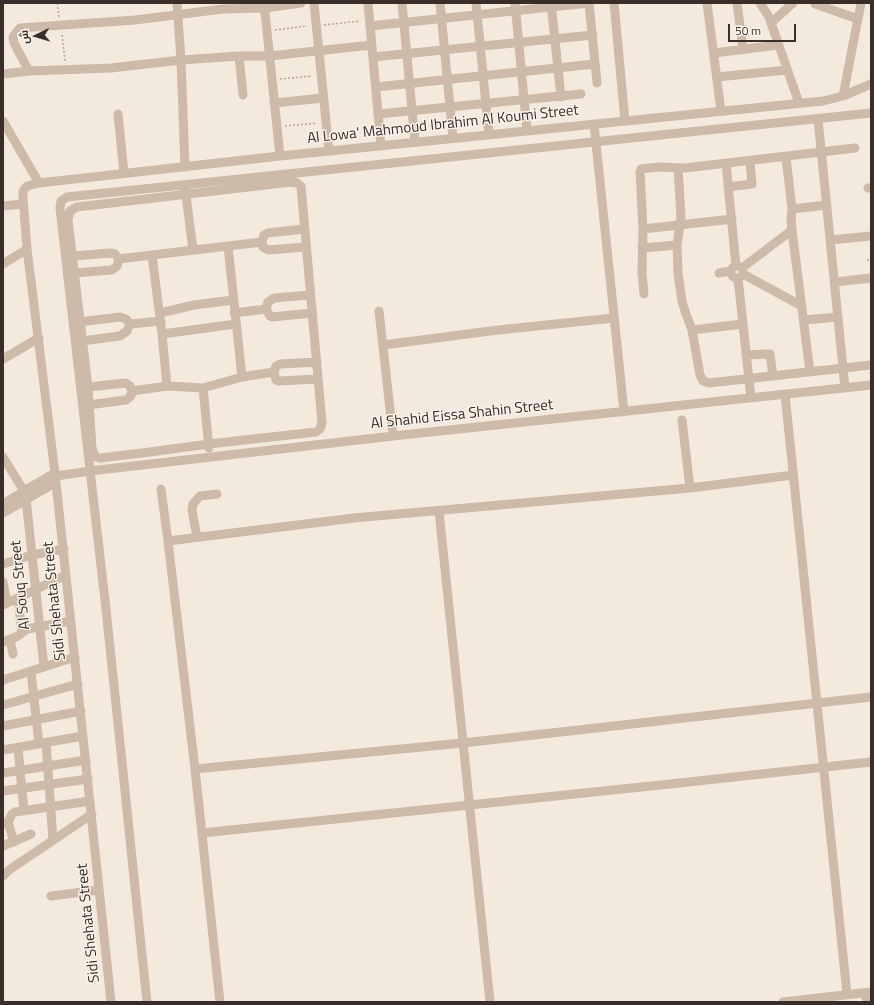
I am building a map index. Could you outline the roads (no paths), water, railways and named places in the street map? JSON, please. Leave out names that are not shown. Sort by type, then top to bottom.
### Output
[{"type":"street","points":[[177,3],[179,14],[185,167]]},
{"type":"street","points":[[29,71],[14,43],[13,37],[20,28],[135,20],[264,5],[301,3]]},
{"type":"street","points":[[314,3],[329,151]]},
{"type":"street","points":[[368,3],[381,146]]},
{"type":"street","points":[[402,3],[415,142]]},
{"type":"street","points":[[440,3],[453,138]]},
{"type":"street","points":[[476,3],[489,135]]},
{"type":"street","points":[[370,26],[477,15],[515,7],[589,3],[597,83]]},
{"type":"street","points":[[614,3],[625,121]]},
{"type":"street","points":[[707,3],[721,111]]},
{"type":"street","points":[[737,3],[743,49]]},
{"type":"street","points":[[760,3],[765,9],[771,23],[799,103]]},
{"type":"street","points":[[771,23],[793,3]]},
{"type":"street","points":[[843,96],[861,3]]},
{"type":"street","points":[[815,4],[858,19]]},
{"type":"street","points":[[264,5],[280,156]]},
{"type":"street","points":[[551,5],[561,96]]},
{"type":"street","points":[[515,7],[527,131]]},
{"type":"street","points":[[373,57],[593,35]]},
{"type":"street","points":[[3,74],[29,71],[66,71],[111,68],[181,60],[239,56],[270,56],[372,45]]},
{"type":"street","points":[[714,53],[778,45]]},
{"type":"street","points":[[239,56],[243,95]]},
{"type":"street","points":[[376,87],[595,64]]},
{"type":"street","points":[[717,77],[787,70]]},
{"type":"street","name":"Al Lowa' Mahmoud Ibrahim Al Koumi Street","points":[[23,200],[23,191],[27,186],[39,183],[280,156],[823,101],[843,96],[871,84]]},
{"type":"street","points":[[378,114],[581,94]]},
{"type":"street","points":[[274,103],[323,98]]},
{"type":"street","points":[[118,114],[124,173]]},
{"type":"street","points":[[146,1002],[106,609],[90,471],[82,371],[60,208],[61,201],[67,197],[185,189],[295,182],[301,186],[322,423],[320,429],[318,431],[100,458],[96,457],[92,448],[88,387],[82,371],[82,341],[68,220],[68,214],[77,206],[185,189],[595,142],[870,114]]},
{"type":"street","points":[[818,119],[845,388]]},
{"type":"street","points":[[3,121],[39,183]]},
{"type":"street","points":[[594,124],[624,412]]},
{"type":"street","points":[[644,294],[642,248],[644,229],[641,170],[660,167],[678,168],[750,161],[855,148]]},
{"type":"street","points":[[786,157],[800,304],[804,320],[810,372]]},
{"type":"street","points":[[728,187],[752,184],[750,161]]},
{"type":"street","points":[[726,163],[751,398]]},
{"type":"street","points":[[678,168],[681,224],[677,245],[678,273],[684,311],[692,330],[702,381],[709,383],[871,365]]},
{"type":"street","points":[[185,189],[193,250]]},
{"type":"street","points":[[3,206],[23,200]]},
{"type":"street","name":"Sidi Shehata Street","points":[[23,200],[64,549],[112,1002]]},
{"type":"street","points":[[792,209],[827,205]]},
{"type":"street","points":[[644,229],[732,219]]},
{"type":"street","points":[[304,229],[268,233],[264,235],[262,242],[263,247],[268,250],[306,247]]},
{"type":"street","points":[[738,272],[792,230]]},
{"type":"street","points":[[830,240],[871,236]]},
{"type":"street","points":[[119,259],[262,242]]},
{"type":"street","points":[[642,248],[677,245]]},
{"type":"street","points":[[228,246],[242,377]]},
{"type":"street","points":[[3,264],[28,249]]},
{"type":"street","points":[[73,256],[110,252],[116,254],[119,259],[117,266],[112,270],[74,273]]},
{"type":"street","points":[[152,255],[162,334],[166,386]]},
{"type":"street","points":[[719,273],[738,272],[800,304]]},
{"type":"street","points":[[835,282],[871,278]]},
{"type":"street","points":[[310,295],[274,298],[268,302],[266,309],[272,317],[312,313]]},
{"type":"street","points":[[130,324],[194,305],[233,300]]},
{"type":"street","points":[[234,313],[266,309]]},
{"type":"street","points":[[379,310],[393,436]]},
{"type":"street","points":[[79,322],[120,317],[126,319],[130,324]]},
{"type":"street","points":[[804,320],[838,317]]},
{"type":"street","points":[[383,345],[498,330],[614,318]]},
{"type":"street","points":[[82,341],[120,336],[127,331],[130,324]]},
{"type":"street","points":[[162,334],[236,324]]},
{"type":"street","points":[[692,330],[743,324]]},
{"type":"street","points":[[3,358],[39,338]]},
{"type":"street","points":[[746,355],[770,354],[773,376]]},
{"type":"street","points":[[317,362],[280,364],[276,366],[274,372],[276,380],[278,381],[318,379]]},
{"type":"street","points":[[132,391],[166,386],[203,388],[242,377],[274,372]]},
{"type":"street","points":[[88,387],[126,383],[130,386],[132,391],[131,396],[126,400],[88,405]]},
{"type":"street","name":"Al Shahid Eissa Shahin Street","points":[[56,477],[90,471],[393,436],[871,385]]},
{"type":"street","points":[[203,388],[211,457]]},
{"type":"street","points":[[785,394],[847,994]]},
{"type":"street","points":[[682,420],[690,488]]},
{"type":"street","points":[[3,457],[25,495]]},
{"type":"street","points":[[168,540],[197,538],[354,518],[690,488],[793,475]]},
{"type":"street","points":[[3,504],[25,495],[56,477]]},
{"type":"street","points":[[161,489],[195,769],[220,1002]]},
{"type":"street","points":[[197,538],[192,510],[193,504],[200,496],[217,494]]},
{"type":"street","points":[[3,513],[25,495]]},
{"type":"street","name":"Al Souq Street","points":[[25,495],[44,667]]},
{"type":"street","points":[[439,511],[490,1002]]},
{"type":"street","points":[[3,564],[32,555],[64,549]]},
{"type":"street","points":[[3,582],[5,604],[66,575]]},
{"type":"street","points":[[18,598],[22,633]]},
{"type":"street","points":[[13,654],[7,641],[18,636],[27,629],[71,621]]},
{"type":"street","points":[[3,680],[75,657]]},
{"type":"street","points":[[31,672],[36,720],[48,766],[53,840]]},
{"type":"street","points":[[3,706],[78,684]]},
{"type":"street","points":[[195,769],[463,743],[871,697]]},
{"type":"street","points":[[3,726],[81,711]]},
{"type":"street","points":[[3,750],[83,736]]},
{"type":"street","points":[[18,748],[24,811]]},
{"type":"street","points":[[3,774],[86,760]]},
{"type":"street","points":[[202,833],[871,762]]},
{"type":"street","points":[[3,791],[88,779]]},
{"type":"street","points":[[14,842],[6,823],[13,813],[90,801]]},
{"type":"street","points":[[3,876],[9,870],[92,814]]},
{"type":"street","points":[[3,846],[31,834]]},
{"type":"street","points":[[52,896],[99,890]]},
{"type":"street","points":[[783,1002],[867,992],[868,1002]]}]
